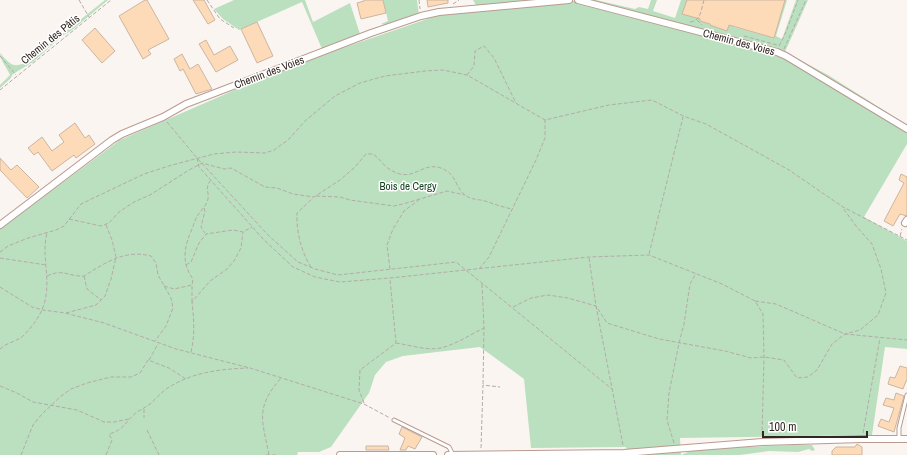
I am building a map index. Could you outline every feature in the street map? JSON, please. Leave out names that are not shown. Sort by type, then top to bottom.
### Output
[{"type":"street","name":"Chemin des Voies","points":[[0,225],[112,140],[201,98],[371,33],[421,16],[439,12],[569,0]]},
{"type":"street","name":"Chemin des Voies","points":[[578,0],[782,54],[907,130]]},
{"type":"street","points":[[448,455],[625,454],[762,442],[907,439]]},
{"type":"street","points":[[340,455],[433,455]]},
{"type":"lane","points":[[899,439],[899,428],[907,395]]},
{"type":"lane","points":[[394,420],[449,447],[454,455]]},
{"type":"path","points":[[79,0],[90,17]]},
{"type":"path","name":"Chemin des Pâtis","points":[[0,90],[111,0]]},
{"type":"path","points":[[207,0],[220,19],[234,28]]},
{"type":"path","points":[[419,0],[421,12]]},
{"type":"path","points":[[684,22],[697,20],[704,0]]},
{"type":"path","points":[[779,46],[791,21],[798,0]]},
{"type":"path","points":[[782,54],[806,0]]},
{"type":"path","points":[[467,75],[474,66],[475,51],[484,46],[494,58],[516,104]]},
{"type":"path","points":[[0,56],[17,76]]},
{"type":"path","points":[[0,252],[8,246],[64,226],[81,204],[144,174],[214,154],[236,152],[265,153],[274,150],[288,140],[305,122],[335,96],[360,83],[386,76],[443,70],[467,75],[545,120],[609,105],[652,100],[683,116],[706,124],[782,166],[843,208],[907,240]]},
{"type":"path","points":[[649,255],[683,116]]},
{"type":"path","points":[[163,117],[197,158],[268,235],[298,262],[312,268],[338,275],[456,262],[612,389]]},
{"type":"path","points":[[478,269],[489,257],[536,160],[545,138],[545,120]]},
{"type":"path","points":[[312,268],[300,248],[300,236],[296,223],[297,213],[314,196],[340,180],[355,167],[366,154],[373,154],[388,168],[399,174],[408,176],[430,166],[450,172],[465,196]]},
{"type":"path","points":[[197,158],[199,168],[264,240],[293,267],[315,278],[340,282],[589,257],[649,255],[722,284],[755,301],[776,304],[845,334],[907,340]]},
{"type":"path","points":[[68,219],[101,226],[109,223],[119,212],[134,202],[150,195],[198,164],[202,163],[224,169],[231,168],[265,187],[277,188],[293,194],[336,196],[355,201],[394,206],[447,191],[474,200],[512,208]]},
{"type":"path","points":[[190,352],[194,339],[192,302],[193,279],[188,272],[186,265],[186,240],[197,215],[208,199],[207,186],[211,180]]},
{"type":"path","points":[[390,270],[387,245],[393,230],[404,210],[422,198]]},
{"type":"path","points":[[203,207],[205,211],[201,227],[206,234]]},
{"type":"path","points":[[512,307],[531,298],[548,295],[568,298],[596,306],[608,323],[659,339],[725,351],[751,358],[764,357],[784,360],[797,378],[808,377],[817,370],[832,344],[845,334],[860,330],[878,315],[886,293],[881,269],[872,244],[843,208]]},
{"type":"path","points":[[65,313],[96,305],[105,296],[116,257],[106,224]]},
{"type":"path","points":[[186,265],[191,262],[199,243],[206,234],[233,230],[243,232],[252,227]]},
{"type":"path","points":[[192,302],[210,281],[227,269],[234,261],[241,248],[243,232]]},
{"type":"path","points":[[0,349],[10,342],[22,337],[43,310],[46,301],[47,276],[44,244],[46,233]]},
{"type":"path","points":[[47,276],[63,272],[78,277],[84,276],[116,257],[132,254],[144,254],[151,256],[156,263],[158,275],[171,298],[173,308],[166,326],[154,342]]},
{"type":"path","points":[[589,257],[596,306],[625,454]]},
{"type":"path","points":[[0,258],[46,265]]},
{"type":"path","points":[[675,449],[673,436],[667,420],[669,393],[684,324],[690,284],[696,273]]},
{"type":"path","points":[[84,276],[87,289],[101,300]]},
{"type":"path","points":[[390,278],[396,343]]},
{"type":"path","points":[[481,447],[484,327],[482,283]]},
{"type":"path","points":[[164,286],[174,289],[192,285]]},
{"type":"path","points":[[0,287],[32,307],[65,313],[104,323],[158,344],[250,368],[364,404],[394,420]]},
{"type":"path","points":[[755,301],[763,314],[764,357],[762,442]]},
{"type":"path","points":[[364,404],[359,390],[360,370],[396,343],[419,347],[440,348],[462,340],[484,327]]},
{"type":"path","points":[[862,439],[880,338]]},
{"type":"path","points":[[21,455],[33,425],[42,414],[67,392],[82,385],[111,377],[131,377],[140,373],[158,344]]},
{"type":"path","points":[[148,360],[169,368],[186,379]]},
{"type":"path","points":[[106,455],[112,440],[109,434],[119,431],[139,411],[171,385],[205,373],[250,368]]},
{"type":"path","points":[[269,455],[262,420],[264,404],[271,390],[281,378]]},
{"type":"path","points":[[483,385],[500,387]]},
{"type":"path","points":[[0,386],[33,402],[77,410],[104,422],[130,419]]},
{"type":"path","points":[[144,408],[144,418]]},
{"type":"path","points":[[148,430],[159,455]]},
{"type":"path","points":[[266,455],[276,455]]},
{"type":"green space","points":[[105,0],[108,0],[71,31],[62,36],[33,62],[13,74],[10,79],[0,88],[0,85],[10,75],[2,61],[0,53],[7,61],[14,65],[21,65],[25,63]]},
{"type":"green space","points":[[234,0],[305,0],[313,22],[350,3],[360,34],[322,49],[302,2],[239,30],[223,19],[214,9]]},
{"type":"green space","points":[[383,0],[417,0],[419,15],[386,25],[381,24],[388,21]]},
{"type":"green space","points":[[473,0],[547,0],[477,7]]},
{"type":"green space","name":"Bois de Cergy","points":[[565,0],[781,53],[588,0],[596,0],[635,9],[639,7],[648,9],[651,0],[657,0],[653,11],[675,18],[681,0],[687,0],[683,14],[688,16],[693,0],[690,16],[696,18],[706,0],[700,21],[709,24],[718,0],[710,25],[727,31],[736,0],[742,0],[734,27],[774,38],[785,0],[787,0],[776,36],[782,39],[796,0],[808,0],[785,52],[828,75],[907,125],[907,144],[864,217],[907,241],[907,349],[885,347],[872,435],[680,438],[681,455],[628,455],[626,447],[531,448],[524,379],[480,347],[403,356],[386,362],[375,375],[369,393],[331,447],[319,452],[298,452],[297,455],[0,455],[0,229],[120,140],[290,66],[436,16]]},
{"type":"green space","points":[[793,445],[812,445],[815,450],[812,451],[809,449],[798,452],[769,451],[740,455],[681,455],[695,449]]},
{"type":"building","points":[[147,0],[169,39],[148,50],[151,54],[143,59],[119,16]]},
{"type":"building","points":[[193,0],[204,0],[215,20],[208,24]]},
{"type":"building","points":[[364,0],[383,0],[386,13],[361,19],[357,3]]},
{"type":"building","points":[[427,0],[448,0],[448,3],[428,7]]},
{"type":"building","points":[[687,0],[785,0],[774,38],[729,25],[727,31],[700,21],[700,19],[682,14]]},
{"type":"building","points":[[257,22],[273,56],[257,63],[241,29]]},
{"type":"building","points":[[95,28],[115,51],[102,63],[82,40]]},
{"type":"building","points":[[206,40],[214,55],[230,46],[238,60],[216,72],[199,44]]},
{"type":"building","points":[[182,54],[190,69],[198,64],[212,89],[196,94],[183,69],[180,71],[174,59]]},
{"type":"building","points":[[75,123],[85,138],[89,135],[95,144],[76,158],[74,155],[52,171],[38,152],[34,155],[28,148],[42,137],[52,151],[64,142],[59,135]]},
{"type":"building","points":[[0,158],[11,170],[17,165],[39,187],[27,198],[0,170]]},
{"type":"building","points":[[901,174],[907,177],[907,216],[900,214],[893,226],[884,221],[904,183],[899,180]]},
{"type":"building","points":[[900,366],[907,368],[907,381],[903,389],[888,384],[890,377],[895,378]]},
{"type":"building","points":[[896,393],[904,396],[894,432],[878,426],[881,419],[889,422],[894,408],[883,405],[886,398],[894,400]]},
{"type":"building","points":[[402,427],[422,437],[415,449],[408,446],[406,450],[400,450],[405,438],[399,434]]},
{"type":"building","points":[[857,444],[862,447],[862,455],[832,455],[832,451],[836,447],[855,447]]},
{"type":"building","points":[[366,446],[388,446],[389,450],[366,450]]}]
